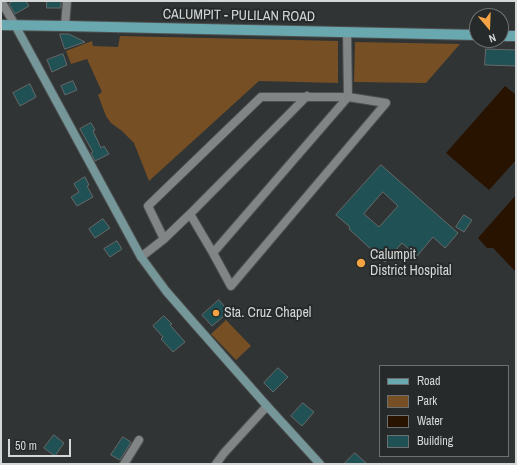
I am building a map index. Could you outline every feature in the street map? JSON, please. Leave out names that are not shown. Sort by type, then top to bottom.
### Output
[{"type":"main road","name":"CALUMPIT - PULILAN ROAD","points":[[1,25],[469,35]]},
{"type":"street","points":[[1,1],[142,257],[166,291],[266,406],[320,464]]},
{"type":"street","points":[[65,26],[67,1]]},
{"type":"street","points":[[213,253],[348,97],[347,32]]},
{"type":"street","points":[[142,257],[164,239],[190,214],[307,96]]},
{"type":"street","points":[[164,239],[148,206],[261,97],[348,97],[386,103],[231,286],[190,214]]},
{"type":"street","points":[[216,464],[266,406]]},
{"type":"street","points":[[124,464],[139,440]]},
{"type":"green space","points":[[120,36],[338,41],[338,83],[259,81],[149,181],[134,143],[111,123],[106,116],[98,95],[102,92],[87,59],[71,64],[66,51],[92,41],[93,46],[118,47]]},
{"type":"green space","points":[[355,42],[460,44],[426,83],[354,82]]},
{"type":"green space","points":[[226,320],[251,346],[236,360],[211,334]]},
{"type":"water","points":[[505,86],[516,95],[516,160],[489,190],[446,153]]},
{"type":"water","points":[[516,195],[516,272],[493,248],[487,248],[478,238]]},
{"type":"building","points":[[14,1],[26,1],[29,6],[15,14],[9,4]]},
{"type":"building","points":[[47,1],[61,1],[61,8],[47,8]]},
{"type":"building","points":[[60,34],[69,34],[85,42],[65,49]]},
{"type":"building","points":[[486,49],[516,50],[516,66],[485,65]]},
{"type":"building","points":[[63,54],[67,65],[52,72],[47,60]]},
{"type":"building","points":[[73,81],[77,90],[65,95],[61,86]]},
{"type":"building","points":[[30,84],[36,97],[20,106],[13,93]]},
{"type":"building","points":[[91,123],[101,148],[104,146],[109,154],[95,161],[91,153],[93,152],[80,129]]},
{"type":"building","points":[[381,165],[458,233],[445,248],[433,237],[417,256],[402,243],[385,262],[336,215]],"holes":[[[383,192],[398,206],[379,227],[364,214]]]},
{"type":"building","points":[[85,177],[89,185],[87,186],[93,197],[77,206],[71,197],[79,192],[74,184]]},
{"type":"building","points":[[464,215],[472,220],[464,232],[456,227]]},
{"type":"building","points":[[103,219],[110,228],[95,238],[89,229]]},
{"type":"building","points":[[117,241],[122,249],[110,257],[104,249]]},
{"type":"building","name":"Sta. Cruz Chapel","points":[[219,300],[229,312],[212,326],[202,315]]},
{"type":"building","points":[[164,316],[185,342],[173,352],[161,339],[163,337],[153,326]]},
{"type":"building","points":[[278,368],[288,377],[273,392],[264,383]]},
{"type":"building","points":[[303,403],[314,412],[302,426],[291,416]]},
{"type":"building","points":[[54,435],[64,443],[55,456],[44,448]]},
{"type":"building","points":[[123,437],[131,442],[120,460],[111,455]]},
{"type":"building","points":[[355,453],[367,464],[344,464]]},
{"type":"place","name":"Calumpit District Hospital","points":[[361,263]]},
{"type":"place","name":"Sta. Cruz Chapel","points":[[216,313]]}]
